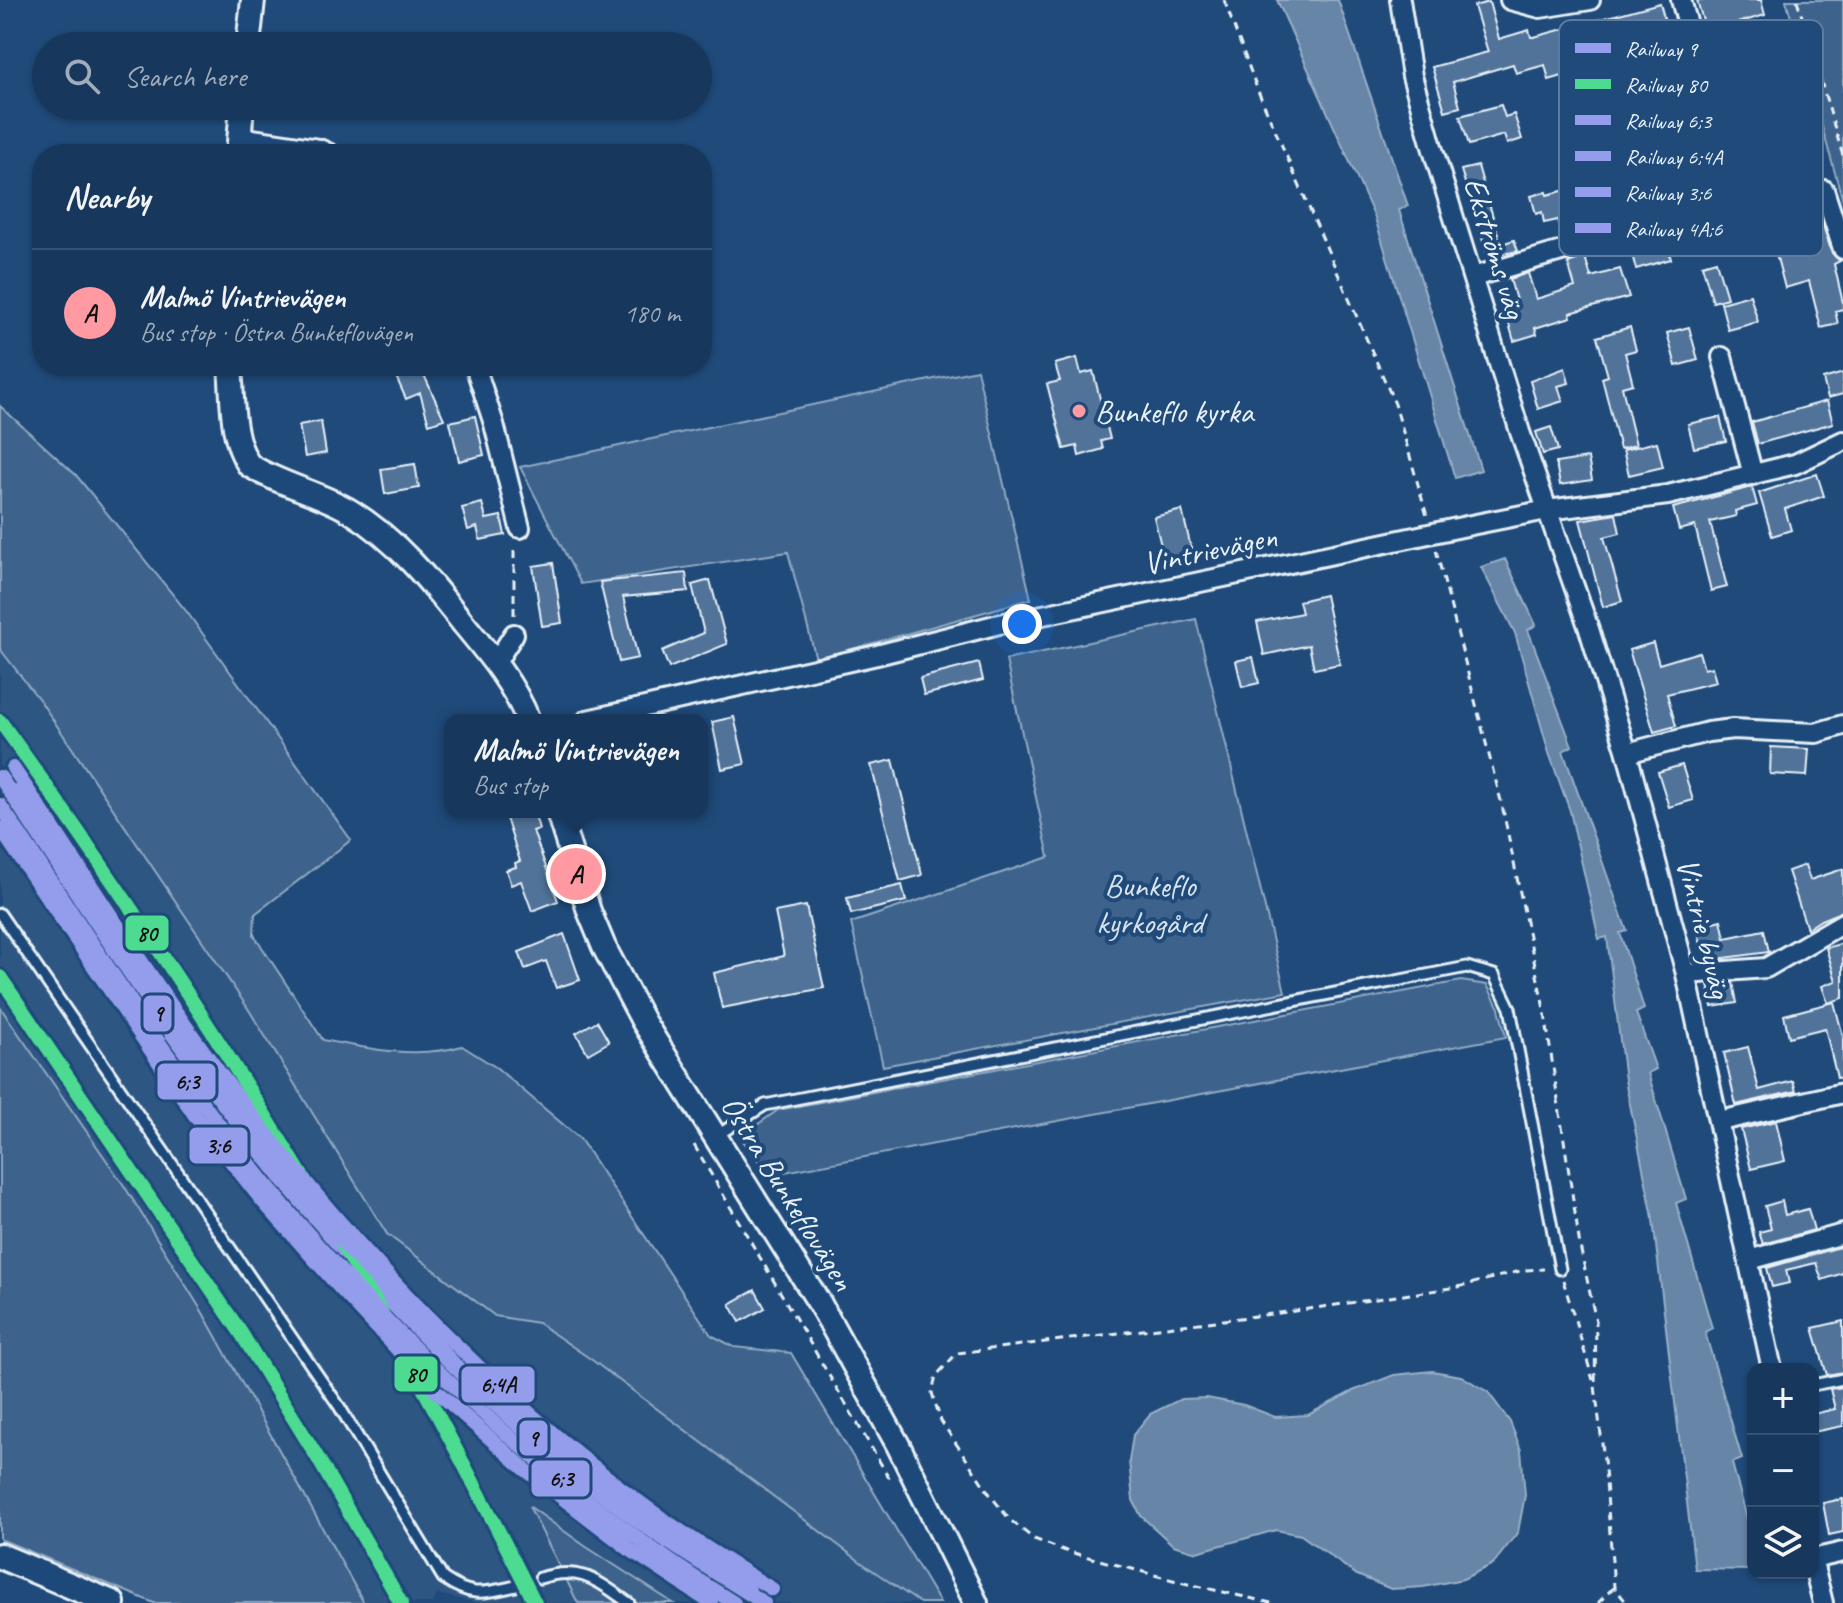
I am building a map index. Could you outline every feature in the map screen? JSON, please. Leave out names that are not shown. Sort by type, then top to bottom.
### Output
[{"type":"main road","points":[[0,1556],[112,1603]]},
{"type":"street","points":[[250,32],[253,0]]},
{"type":"street","points":[[1510,0],[1540,8],[1590,0]]},
{"type":"street","points":[[1681,0],[1687,20]]},
{"type":"street","name":"Ekströms väg","points":[[1403,1],[1412,76],[1520,432],[1547,510]]},
{"type":"street","points":[[238,144],[241,120]]},
{"type":"street","points":[[1824,190],[1843,249]]},
{"type":"street","points":[[1473,277],[1559,252]]},
{"type":"street","points":[[1722,357],[1753,475]]},
{"type":"street","points":[[231,376],[240,451],[249,465],[348,510],[396,545],[426,577],[495,664],[526,714]]},
{"type":"street","points":[[478,376],[494,424],[520,528]]},
{"type":"street","name":"Vintrievägen","points":[[614,714],[995,625],[1547,510],[1668,495],[1795,464],[1843,441]]},
{"type":"street","name":"Vintrie byväg","points":[[1547,510],[1589,629],[1627,753],[1686,974],[1771,1363]]},
{"type":"street","points":[[495,664],[514,634]]},
{"type":"street","points":[[1627,753],[1708,732],[1733,729],[1816,733],[1843,725]]},
{"type":"street","name":"Östra Bunkeflovägen","points":[[560,818],[576,874],[604,947],[643,1021],[827,1317],[898,1445],[976,1603]]},
{"type":"street","points":[[1686,974],[1766,968],[1843,923]]},
{"type":"street","points":[[1720,1121],[1843,1093]]},
{"type":"street","points":[[1749,1260],[1843,1234]]},
{"type":"street","points":[[1819,1559],[1843,1552]]},
{"type":"street","points":[[1817,1579],[1823,1603]]},
{"type":"lane","points":[[0,914],[339,1406],[443,1578],[461,1591],[484,1593],[516,1586]]},
{"type":"lane","points":[[716,1136],[765,1105],[1467,967],[1494,975],[1510,1008],[1560,1269]]},
{"type":"lane","points":[[1819,1384],[1843,1379]]},
{"type":"lane","points":[[540,1578],[555,1573],[578,1573],[629,1603]]},
{"type":"path","points":[[1224,0],[1258,91],[1395,404],[1502,805],[1545,1014],[1580,1246],[1596,1322],[1595,1386],[1614,1587],[1627,1603]]},
{"type":"path","points":[[1797,0],[1803,20]]},
{"type":"path","points":[[1823,88],[1843,156]]},
{"type":"path","points":[[514,634],[513,549],[520,528]]},
{"type":"path","points":[[701,1112],[690,1120],[690,1138],[894,1486]]},
{"type":"path","points":[[1271,1603],[1184,1583],[1066,1551],[1034,1539],[1000,1508],[941,1421],[932,1393],[936,1376],[957,1353],[1288,1312],[1458,1287],[1524,1270],[1560,1269],[1595,1386]]},
{"type":"path","points":[[1598,1603],[1614,1587]]},
{"type":"shaded area","points":[[1277,0],[1338,0],[1408,206],[1399,210],[1481,470],[1455,478],[1375,218]]},
{"type":"shaded area","points":[[1505,559],[1536,625],[1528,630],[1572,746],[1563,751],[1627,931],[1620,933],[1644,1009],[1636,1013],[1656,1069],[1648,1073],[1686,1199],[1676,1203],[1712,1328],[1705,1332],[1742,1459],[1732,1463],[1747,1519],[1747,1570],[1695,1569],[1652,1212],[1625,1080],[1607,937],[1599,939],[1570,811],[1549,753],[1515,633],[1481,567]]},
{"type":"shaded area","points":[[0,649],[41,702],[249,1010],[387,1234],[495,1316],[538,1323],[592,1360],[920,1603],[673,1603],[531,1507],[578,1603],[477,1603],[437,1594],[433,1603],[364,1603],[203,1313],[123,1184],[0,1007]]},
{"type":"shaded area","points":[[1432,1371],[1461,1376],[1488,1392],[1510,1422],[1521,1450],[1525,1495],[1518,1532],[1493,1564],[1463,1579],[1423,1587],[1391,1589],[1357,1575],[1301,1535],[1276,1530],[1197,1552],[1173,1545],[1141,1516],[1133,1500],[1129,1461],[1133,1435],[1150,1414],[1181,1399],[1207,1398],[1244,1405],[1275,1417],[1308,1415],[1353,1391],[1394,1375]]},
{"type":"green space","points":[[1786,0],[1843,0],[1843,201],[1823,130],[1823,20],[1792,20]]},
{"type":"green space","points":[[977,370],[1031,599],[816,659],[788,552],[581,584],[520,467]]},
{"type":"green space","points":[[0,406],[76,475],[187,612],[351,840],[255,914],[254,935],[323,1040],[410,1052],[462,1046],[497,1068],[580,1139],[711,1335],[734,1347],[791,1353],[940,1603],[920,1603],[592,1360],[538,1323],[495,1316],[387,1234],[249,1010],[41,702],[0,649]]},
{"type":"green space","name":"Bunkeflo kyrkogård","points":[[1196,619],[1285,992],[883,1066],[851,923],[1049,857],[1006,660]]},
{"type":"green space","points":[[1461,981],[1487,985],[1499,1008],[1506,1037],[769,1175],[740,1137],[778,1110]]},
{"type":"green space","points":[[0,1007],[123,1184],[203,1313],[364,1603],[154,1603],[0,1539]]},
{"type":"green space","points":[[529,1506],[585,1546],[673,1603],[578,1603]]},
{"type":"building","points":[[1697,0],[1761,0],[1765,15],[1748,20],[1703,20]]},
{"type":"building","points":[[1489,2],[1499,39],[1529,30],[1531,37],[1559,30],[1559,77],[1549,80],[1545,65],[1516,73],[1513,64],[1453,82],[1460,107],[1445,111],[1432,67],[1488,52],[1474,6]]},
{"type":"building","points":[[1660,3],[1665,20],[1597,20]]},
{"type":"building","points":[[1501,105],[1505,117],[1514,114],[1522,139],[1507,144],[1504,135],[1469,145],[1460,116]]},
{"type":"building","points":[[1478,166],[1501,244],[1514,240],[1518,251],[1488,257],[1461,170]]},
{"type":"building","points":[[1546,192],[1547,195],[1559,192],[1559,224],[1558,220],[1544,223],[1542,212],[1536,214],[1531,196]]},
{"type":"building","points":[[1823,226],[1832,253],[1840,261],[1834,264],[1843,303],[1843,309],[1835,311],[1838,324],[1821,328],[1809,281],[1785,288],[1777,256],[1823,256]]},
{"type":"building","points":[[1632,256],[1670,256],[1671,259],[1636,269]]},
{"type":"building","points":[[1585,257],[1591,277],[1620,269],[1629,297],[1570,313],[1571,317],[1535,328],[1537,334],[1514,341],[1504,307],[1517,304],[1510,279],[1528,273],[1536,299],[1575,287],[1568,263]]},
{"type":"building","points":[[1716,261],[1727,298],[1713,302],[1702,265]]},
{"type":"building","points":[[1750,295],[1758,322],[1728,330],[1721,303]]},
{"type":"building","points":[[1630,327],[1636,350],[1625,353],[1633,384],[1622,387],[1636,445],[1620,449],[1602,378],[1608,376],[1597,337]]},
{"type":"building","points":[[1689,327],[1698,360],[1676,366],[1667,333]]},
{"type":"building","name":"Bunkeflo kyrka","points":[[1077,358],[1081,374],[1093,371],[1110,439],[1101,441],[1103,449],[1079,456],[1077,446],[1064,449],[1047,384],[1060,381],[1055,364]]},
{"type":"building","points":[[1565,368],[1569,383],[1558,386],[1563,401],[1538,409],[1530,381]]},
{"type":"building","points":[[1843,373],[1843,394],[1828,398],[1823,379]]},
{"type":"building","points":[[396,376],[425,376],[444,419],[429,424],[420,393],[406,399]]},
{"type":"building","points":[[1827,401],[1833,423],[1758,444],[1752,422]]},
{"type":"building","points":[[475,416],[484,455],[459,461],[450,422]]},
{"type":"building","points":[[1720,417],[1726,441],[1694,448],[1688,424]]},
{"type":"building","points":[[321,421],[326,453],[305,457],[299,425]]},
{"type":"building","points":[[1551,427],[1558,450],[1543,454],[1536,432]]},
{"type":"building","points":[[1657,442],[1663,467],[1629,475],[1623,450]]},
{"type":"building","points":[[1588,458],[1592,480],[1560,485],[1556,463]]},
{"type":"building","points":[[415,464],[419,488],[385,494],[381,469]]},
{"type":"building","points":[[1817,474],[1824,496],[1785,509],[1791,530],[1772,536],[1759,493]]},
{"type":"building","points":[[1752,487],[1757,505],[1735,511],[1736,516],[1710,522],[1727,587],[1711,591],[1695,526],[1679,530],[1673,508]]},
{"type":"building","points":[[482,503],[486,519],[501,516],[505,535],[480,540],[477,527],[468,530],[462,508]]},
{"type":"building","points":[[1182,510],[1193,556],[1165,562],[1154,517]]},
{"type":"building","points":[[1616,514],[1620,533],[1604,537],[1622,601],[1603,607],[1580,520]]},
{"type":"building","points":[[553,563],[562,623],[542,626],[533,566]]},
{"type":"building","points":[[686,573],[688,591],[623,597],[638,658],[619,662],[600,582]]},
{"type":"building","points":[[710,580],[727,644],[669,668],[662,651],[704,633],[692,585]]},
{"type":"building","points":[[1325,595],[1340,664],[1314,669],[1309,645],[1264,655],[1257,622],[1302,613],[1299,601]]},
{"type":"building","points":[[1653,643],[1659,664],[1699,652],[1704,669],[1712,667],[1716,682],[1667,694],[1676,726],[1654,732],[1629,650]]},
{"type":"building","points":[[1253,657],[1259,683],[1242,687],[1236,661]]},
{"type":"building","points":[[979,663],[983,680],[924,695],[920,678]]},
{"type":"building","points":[[734,717],[745,764],[722,769],[712,722]]},
{"type":"building","points":[[1771,747],[1809,749],[1807,776],[1770,774]]},
{"type":"building","points":[[893,760],[922,875],[900,881],[871,765]]},
{"type":"building","points":[[1682,765],[1693,800],[1669,807],[1658,772]]},
{"type":"building","points":[[506,818],[536,818],[539,829],[533,831],[558,901],[532,911],[521,881],[511,885],[506,870],[516,867],[515,863],[520,861]]},
{"type":"building","points":[[1805,865],[1810,880],[1843,869],[1843,911],[1807,929],[1788,871]]},
{"type":"building","points":[[902,885],[906,901],[851,914],[847,898]]},
{"type":"building","points":[[806,906],[824,988],[722,1008],[714,973],[784,956],[775,912]]},
{"type":"building","points":[[1721,920],[1725,938],[1764,930],[1769,952],[1710,960],[1707,949],[1702,950],[1697,926]]},
{"type":"building","points":[[564,934],[580,980],[556,988],[546,961],[525,969],[519,952]]},
{"type":"building","points":[[1843,943],[1843,998],[1828,1003],[1822,986],[1836,981],[1826,948]]},
{"type":"building","points":[[1733,982],[1737,1003],[1712,1007],[1708,984]]},
{"type":"building","points":[[1834,1002],[1843,1036],[1843,1077],[1837,1078],[1825,1028],[1789,1037],[1784,1015]]},
{"type":"building","points":[[597,1021],[609,1042],[588,1054],[576,1033]]},
{"type":"building","points":[[1748,1047],[1759,1090],[1793,1081],[1796,1091],[1736,1105],[1724,1053]]},
{"type":"building","points":[[1776,1121],[1785,1161],[1751,1169],[1741,1129]]},
{"type":"building","points":[[1782,1201],[1785,1215],[1808,1209],[1814,1230],[1763,1244],[1759,1232],[1771,1229],[1765,1206]]},
{"type":"building","points":[[1843,1246],[1843,1273],[1822,1280],[1816,1263],[1786,1270],[1789,1283],[1772,1287],[1767,1268]]},
{"type":"building","points":[[755,1290],[765,1308],[740,1322],[730,1304]]},
{"type":"building","points":[[1843,1321],[1843,1372],[1827,1375],[1813,1328]]},
{"type":"building","points":[[1843,1387],[1843,1426],[1819,1431],[1819,1413],[1835,1409],[1830,1389]]},
{"type":"building","points":[[1843,1499],[1843,1532],[1829,1535],[1823,1503]]},
{"type":"rail line","name":"80","points":[[0,721],[182,985],[319,1203],[415,1372],[535,1603]]},
{"type":"rail line","name":"6;4A","points":[[13,768],[147,970],[231,1088],[318,1197],[411,1300],[510,1396],[563,1442],[654,1513],[772,1589]]},
{"type":"rail line","name":"9","points":[[0,777],[189,1058],[305,1207],[351,1260],[449,1361],[553,1455],[646,1527],[764,1603]]},
{"type":"rail line","name":"4A;6","points":[[13,791],[222,1098],[284,1177],[457,1367],[547,1446],[648,1523],[749,1590]]},
{"type":"rail line","name":"6;3","points":[[0,805],[204,1105],[260,1177],[381,1314],[446,1379],[584,1498],[734,1603]]},
{"type":"rail line","name":"3;6","points":[[0,828],[196,1117],[260,1198],[340,1288],[434,1389],[526,1470],[629,1549],[711,1603]]},
{"type":"rail line","name":"80","points":[[0,977],[241,1333],[401,1603]]},
{"type":"place","name":"Bunkeflo kyrka","points":[[1079,411]]},
{"type":"place","name":"Malmö Vintrievägen","points":[[576,874]]}]
